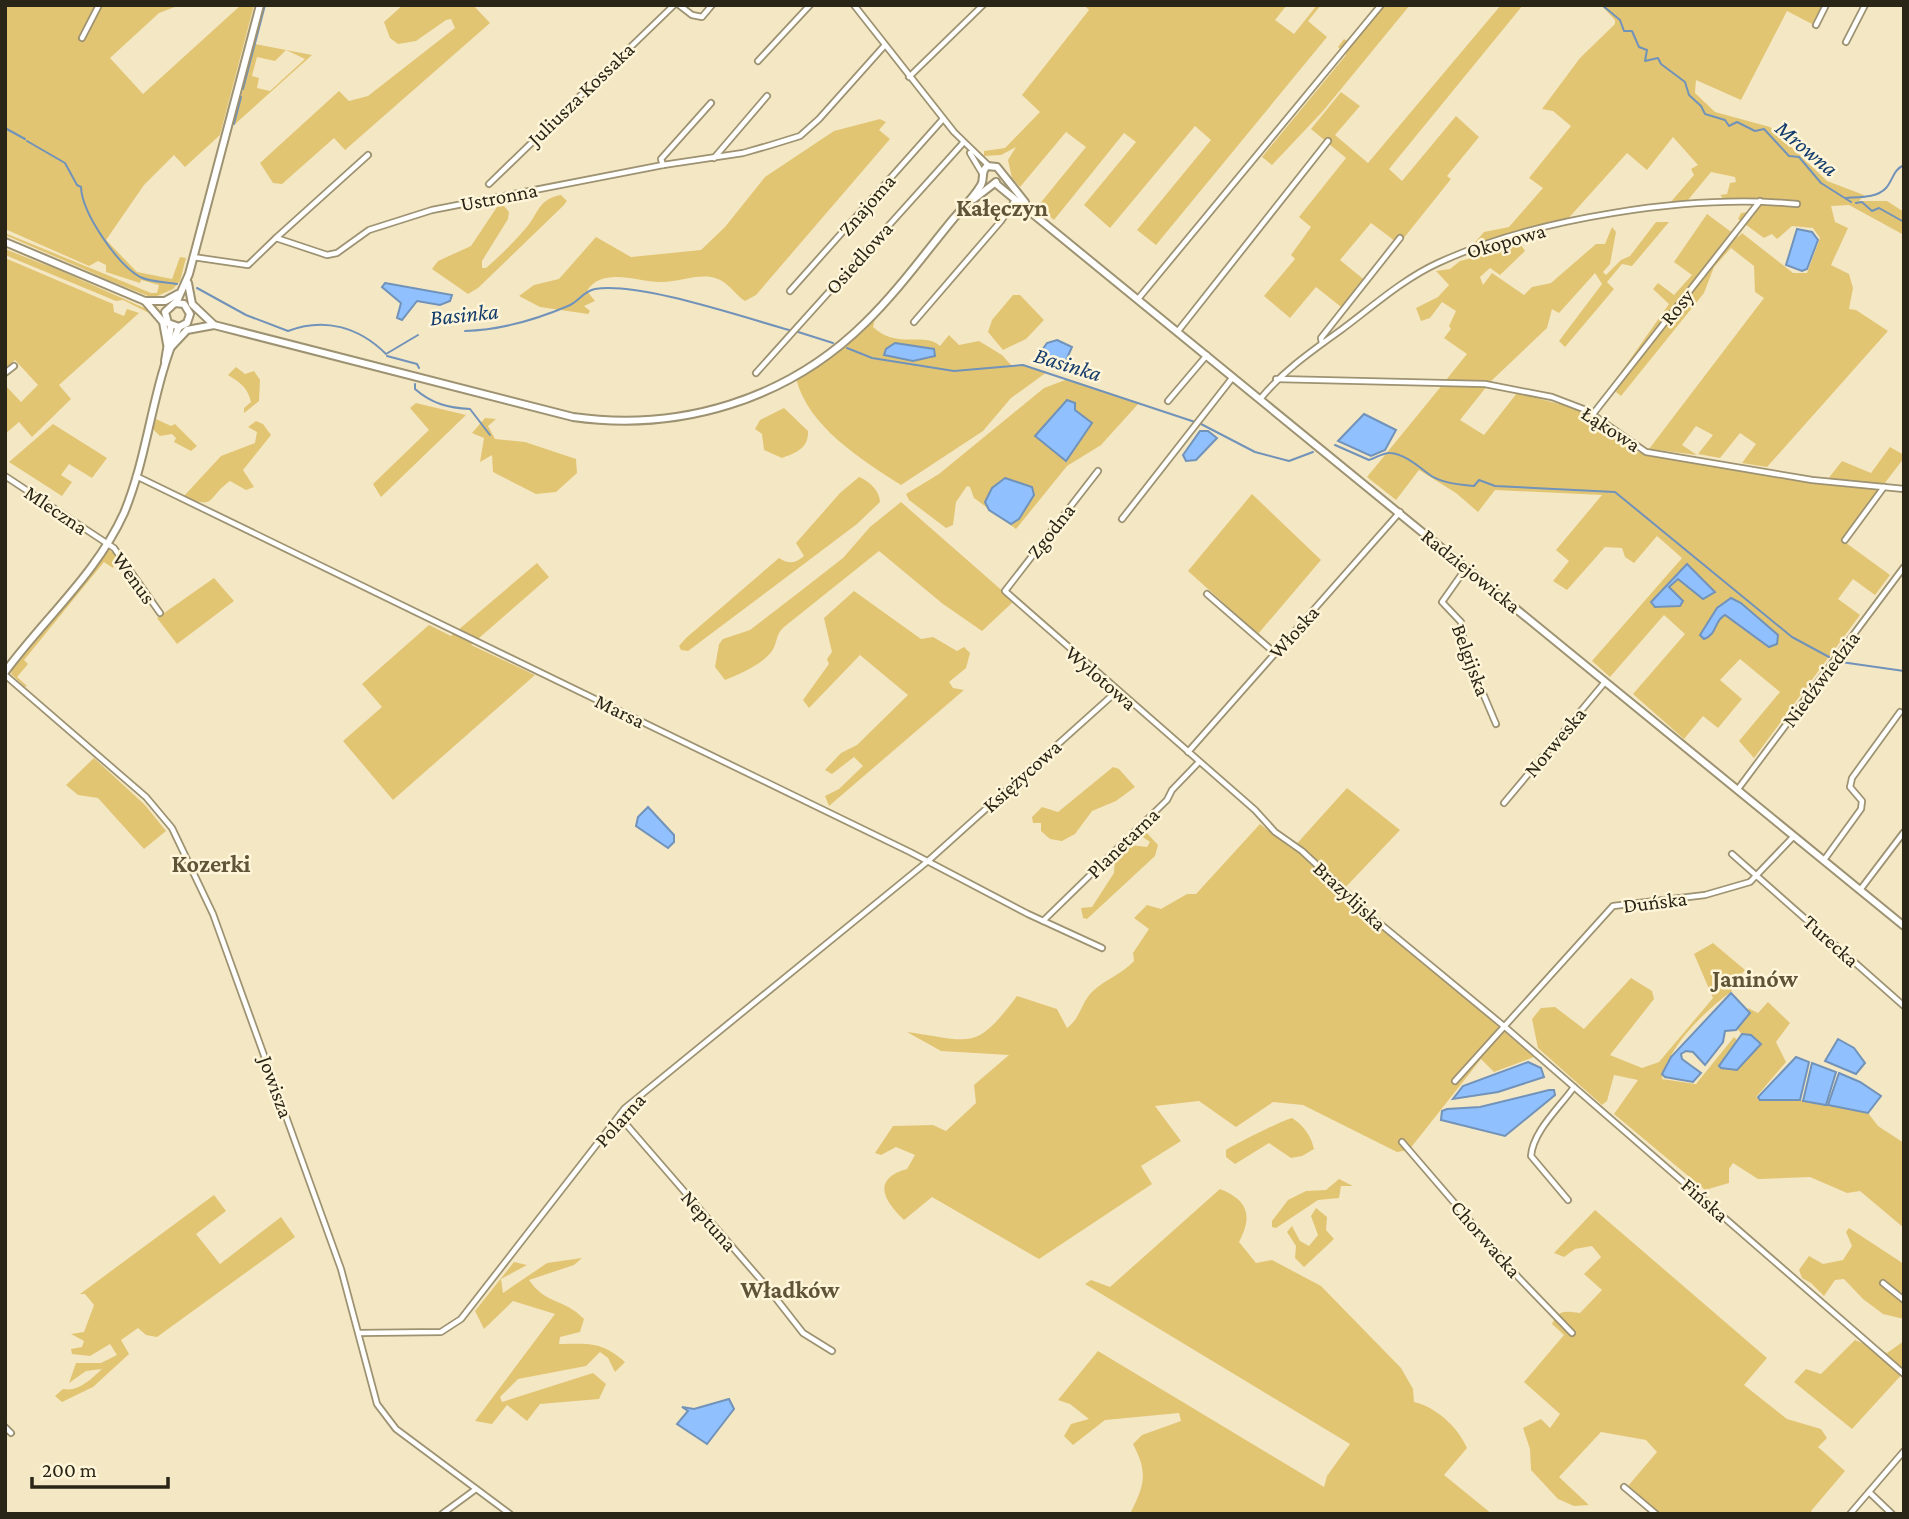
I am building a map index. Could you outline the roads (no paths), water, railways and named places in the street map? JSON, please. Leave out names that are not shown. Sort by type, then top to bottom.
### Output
[{"type":"main road","points":[[165,316],[189,274],[260,5]]},
{"type":"main road","points":[[175,326],[187,323],[211,324],[556,414],[614,421],[674,418],[713,411],[747,399],[820,361],[872,316],[964,207],[989,165]]},
{"type":"main road","name":"Radziejowicka","points":[[989,165],[997,167],[1038,216]]},
{"type":"main road","points":[[964,207],[993,183],[1000,173]]},
{"type":"main road","name":"Radziejowicka","points":[[983,176],[1038,216],[1904,926]]},
{"type":"main road","points":[[975,198],[996,188],[1016,199]]},
{"type":"main road","points":[[5,242],[149,303],[175,326]]},
{"type":"main road","points":[[186,283],[192,304],[211,324]]},
{"type":"main road","points":[[149,303],[173,299],[186,283]]},
{"type":"main road","points":[[186,283],[187,323]]},
{"type":"main road","points":[[149,303],[187,307],[211,324]]},
{"type":"main road","points":[[149,303],[163,322],[170,345]]},
{"type":"main road","points":[[170,345],[187,330],[211,324]]},
{"type":"main road","points":[[5,673],[107,543],[123,513],[136,476],[175,326]]},
{"type":"street","points":[[82,38],[99,5]]},
{"type":"street","name":"Juliusza Kossaka","points":[[489,184],[677,5],[692,15],[702,17],[712,5]]},
{"type":"street","points":[[758,61],[810,5]]},
{"type":"street","points":[[855,5],[943,119],[965,145],[989,165]]},
{"type":"street","points":[[909,78],[983,5]]},
{"type":"street","points":[[1138,299],[1381,5]]},
{"type":"street","points":[[1816,25],[1826,5]]},
{"type":"street","points":[[1846,42],[1865,5]]},
{"type":"street","name":"Ustronna","points":[[276,238],[327,255],[337,253],[369,230],[432,210],[663,165],[743,153],[800,136],[819,119],[885,45]]},
{"type":"street","points":[[713,158],[767,96]]},
{"type":"street","points":[[663,165],[661,159],[711,103]]},
{"type":"street","name":"Znajoma","points":[[790,291],[943,119]]},
{"type":"street","points":[[1178,331],[1328,141]]},
{"type":"street","points":[[965,145],[983,176]]},
{"type":"street","name":"Osiedlowa","points":[[756,373],[965,145]]},
{"type":"street","points":[[193,257],[248,265],[368,155]]},
{"type":"street","points":[[914,322],[1001,221],[1016,199]]},
{"type":"street","name":"Okopowa","points":[[1261,398],[1276,379],[1421,272],[1491,244],[1632,210],[1761,201],[1797,204]]},
{"type":"street","name":"Rosy","points":[[1593,414],[1761,201]]},
{"type":"street","points":[[1322,344],[1321,338],[1399,238]]},
{"type":"street","points":[[1168,401],[1207,355]]},
{"type":"street","points":[[5,373],[14,366]]},
{"type":"street","points":[[1122,519],[1234,377]]},
{"type":"street","name":"Łąkowa","points":[[1276,379],[1485,384],[1552,397],[1593,414],[1626,441],[1646,452],[1812,480],[1904,489]]},
{"type":"street","name":"Zgodna","points":[[1005,591],[1098,471]]},
{"type":"street","name":"Mleczna","points":[[5,475],[107,543]]},
{"type":"street","name":"Marsa","points":[[136,476],[1102,948]]},
{"type":"street","points":[[1845,540],[1884,487]]},
{"type":"street","name":"Włoska","points":[[1188,752],[1400,512]]},
{"type":"street","name":"Wenus","points":[[107,543],[160,613]]},
{"type":"street","name":"Belgijska","points":[[1467,568],[1441,602],[1461,622],[1465,651],[1496,724]]},
{"type":"street","name":"Niedźwiedzia","points":[[1738,789],[1904,568]]},
{"type":"street","name":"Wylotowa","points":[[1005,591],[1116,692],[1199,762]]},
{"type":"street","points":[[1208,594],[1275,653]]},
{"type":"street","name":"Jowisza","points":[[5,673],[146,797],[161,812],[181,843],[226,948],[341,1269],[373,1393],[381,1412],[396,1429],[510,1514]]},
{"type":"street","name":"Norweska","points":[[1504,803],[1606,681]]},
{"type":"street","name":"Księżycowa","points":[[928,861],[1116,692]]},
{"type":"street","points":[[1824,860],[1861,809],[1862,801],[1850,785],[1852,778],[1900,712]]},
{"type":"street","name":"Planetarna","points":[[1043,921],[1167,800],[1172,790],[1199,762]]},
{"type":"street","name":"Brazylijska","points":[[1199,762],[1399,940],[1505,1027]]},
{"type":"street","points":[[1860,890],[1904,832]]},
{"type":"street","name":"Duńska","points":[[1455,1081],[1617,904],[1705,895],[1750,882],[1759,876],[1794,836]]},
{"type":"street","name":"Turecka","points":[[1732,853],[1904,1006]]},
{"type":"street","name":"Polarna","points":[[359,1333],[441,1332],[461,1319],[619,1116],[797,966],[928,861]]},
{"type":"street","name":"Fińska","points":[[1505,1027],[1904,1374]]},
{"type":"street","points":[[1568,1200],[1531,1156],[1532,1147],[1548,1121],[1574,1087]]},
{"type":"street","name":"Neptuna","points":[[619,1116],[767,1287],[803,1333],[832,1351]]},
{"type":"street","name":"Chorwacka","points":[[1402,1142],[1519,1278],[1572,1333]]},
{"type":"street","points":[[1883,1283],[1904,1300]]},
{"type":"street","points":[[5,1427],[10,1433]]},
{"type":"street","points":[[1850,1514],[1903,1452]]},
{"type":"street","points":[[1624,1487],[1656,1514]]},
{"type":"street","points":[[442,1514],[476,1489]]},
{"type":"street","points":[[1869,1492],[1892,1514]]},
{"type":"water","points":[[1797,229],[1812,232],[1818,240],[1807,269],[1802,271],[1786,265]]},
{"type":"water","points":[[385,283],[452,295],[450,301],[440,305],[417,301],[402,320],[397,318],[401,303],[382,287]]},
{"type":"water","points":[[1057,340],[1072,347],[1063,367],[1057,368],[1035,360],[1047,343]]},
{"type":"water","points":[[895,343],[934,349],[935,356],[913,361],[884,355],[886,349]]},
{"type":"water","points":[[1067,400],[1075,403],[1075,410],[1092,423],[1066,461],[1035,436]]},
{"type":"water","points":[[1364,414],[1396,430],[1385,450],[1371,456],[1338,441]]},
{"type":"water","points":[[1200,431],[1208,431],[1217,438],[1196,460],[1186,461],[1183,455]]},
{"type":"water","points":[[1005,478],[1032,487],[1034,495],[1019,519],[1011,524],[989,510],[985,502],[992,488]]},
{"type":"water","points":[[1687,564],[1715,592],[1703,599],[1678,579],[1669,587],[1683,601],[1680,606],[1655,607],[1651,602]]},
{"type":"water","points":[[1731,598],[1741,603],[1778,635],[1777,644],[1769,647],[1725,615],[1719,620],[1712,634],[1704,639],[1700,635],[1717,608]]},
{"type":"water","points":[[648,807],[674,835],[674,842],[668,848],[636,826],[638,817]]},
{"type":"water","points":[[1731,993],[1750,1013],[1736,1030],[1725,1031],[1723,1042],[1705,1065],[1693,1052],[1686,1051],[1681,1054],[1682,1059],[1701,1073],[1693,1082],[1665,1077],[1662,1074],[1671,1057]]},
{"type":"water","points":[[1742,1034],[1751,1035],[1761,1044],[1737,1070],[1721,1068],[1719,1066]]},
{"type":"water","points":[[1838,1039],[1854,1048],[1865,1063],[1856,1074],[1825,1061]]},
{"type":"water","points":[[1796,1057],[1809,1062],[1800,1100],[1760,1100],[1758,1097]]},
{"type":"water","points":[[1528,1062],[1541,1068],[1544,1077],[1498,1092],[1453,1099],[1463,1086]]},
{"type":"water","points":[[1812,1063],[1836,1072],[1826,1105],[1803,1101]]},
{"type":"water","points":[[1839,1073],[1860,1082],[1881,1096],[1868,1113],[1828,1105]]},
{"type":"water","points":[[1554,1090],[1555,1095],[1505,1136],[1441,1120],[1442,1111],[1447,1109],[1480,1107]]},
{"type":"water","points":[[729,1399],[734,1409],[707,1444],[677,1424],[688,1411],[682,1407],[694,1409]]},
{"type":"waterway","points":[[243,89],[265,5]]},
{"type":"waterway","name":"Mrowna","points":[[1602,5],[1620,20],[1624,31],[1632,31],[1639,47],[1647,50],[1645,61],[1658,58],[1661,64],[1685,82],[1689,95],[1705,114],[1725,120],[1729,126],[1737,122],[1755,131],[1764,129],[1789,156],[1799,157],[1821,183],[1851,202]]},
{"type":"waterway","points":[[234,124],[241,97]]},
{"type":"waterway","name":"Basinka","points":[[5,128],[25,139]]},
{"type":"waterway","name":"Basinka","points":[[27,141],[65,163],[77,185],[81,187],[87,210],[94,223],[121,261],[144,279],[177,284]]},
{"type":"waterway","name":"Mrowna","points":[[1846,198],[1878,194],[1904,165]]},
{"type":"waterway","name":"Mrowna","points":[[1856,203],[1862,202],[1872,211],[1879,208],[1904,222]]},
{"type":"waterway","name":"Basinka","points":[[197,288],[246,315],[288,331],[315,325],[353,331],[386,354],[418,335]]},
{"type":"waterway","name":"Basinka","points":[[465,331],[492,329],[530,320],[572,304],[591,290],[614,288],[664,295],[789,330]]},
{"type":"waterway","points":[[795,331],[833,343]]},
{"type":"waterway","name":"Basinka","points":[[847,348],[872,358],[954,371],[1023,365],[1195,422]]},
{"type":"waterway","points":[[387,356],[417,364],[419,368]]},
{"type":"waterway","points":[[415,384],[415,389],[434,402],[470,409],[490,435]]},
{"type":"waterway","points":[[1201,424],[1255,452],[1289,461],[1313,452]]},
{"type":"waterway","points":[[1335,445],[1369,460],[1385,453],[1396,454],[1445,482],[1474,486],[1479,480],[1495,486],[1615,492],[1792,637],[1829,657]]},
{"type":"waterway","points":[[1841,662],[1904,671]]},
{"type":"district","name":"Kałęczyn","points":[[1002,207]]},
{"type":"district","name":"Kozerki","points":[[211,863]]},
{"type":"district","name":"Janinów","points":[[1755,978]]},
{"type":"district","name":"Władków","points":[[790,1289]]}]
